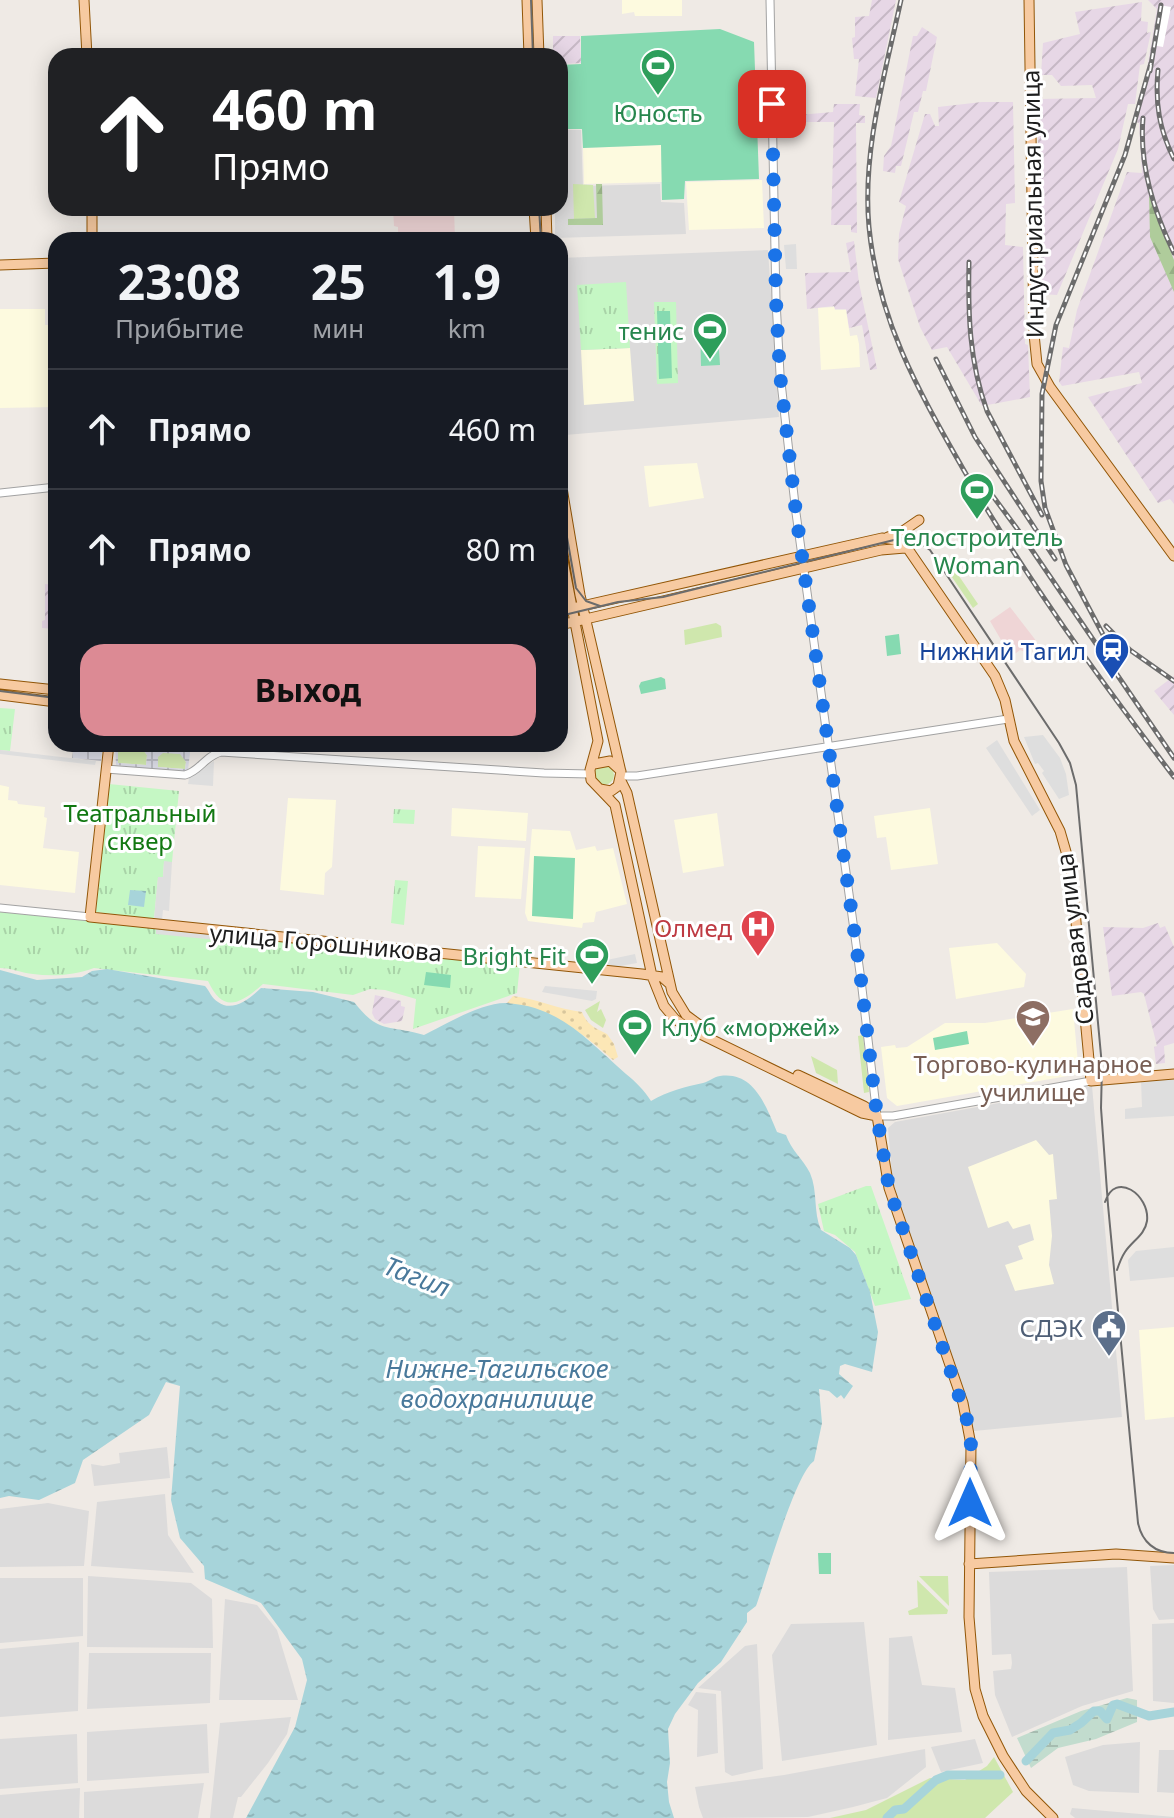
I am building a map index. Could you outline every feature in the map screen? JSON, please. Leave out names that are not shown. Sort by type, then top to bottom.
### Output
[{"type":"main road","points":[[84,0],[87,48]]},
{"type":"main road","points":[[527,0],[529,48]]},
{"type":"main road","points":[[537,0],[539,48]]},
{"type":"main road","name":"Индустриальная улица","points":[[1029,0],[1031,226],[1037,364],[1050,387],[1174,556]]},
{"type":"main road","points":[[0,265],[48,263]]},
{"type":"main road","points":[[568,609],[882,538],[900,533],[919,520]]},
{"type":"main road","points":[[568,521],[583,606],[621,776],[676,1002],[686,1015],[709,1032],[864,1106],[877,1116],[886,1176],[967,1420],[971,1445],[969,1564],[972,1673],[983,1716],[1018,1780],[1036,1804],[1053,1818]]},
{"type":"main road","points":[[882,538],[892,538],[908,549]]},
{"type":"main road","points":[[568,623],[887,549],[908,549]]},
{"type":"main road","name":"Садовая улица","points":[[908,549],[995,676],[1005,700],[1014,741],[1060,831],[1071,869],[1091,1081]]},
{"type":"main road","points":[[568,614],[574,622],[598,741],[591,780],[610,798],[616,809],[652,976],[664,1006],[675,1019],[862,1113],[877,1116]]},
{"type":"main road","points":[[0,684],[48,689]]},
{"type":"main road","points":[[0,695],[48,701]]},
{"type":"main road","points":[[90,917],[108,752]]},
{"type":"main road","points":[[592,769],[610,761],[621,776]]},
{"type":"main road","points":[[600,789],[611,791],[621,776]]},
{"type":"main road","name":"улица Горошникова","points":[[90,917],[662,977],[670,984]]},
{"type":"main road","points":[[1091,1081],[1174,1074]]},
{"type":"main road","points":[[969,1564],[1116,1554],[1174,1558]]},
{"type":"street","points":[[770,0],[780,374],[877,1116],[893,1116],[1091,1081]]},
{"type":"street","points":[[0,493],[48,488]]},
{"type":"street","points":[[621,776],[1008,719]]},
{"type":"street","points":[[106,769],[185,775],[195,772],[213,755],[221,752],[544,773],[592,769]]},
{"type":"street","name":"улица Горошникова","points":[[0,908],[90,917]]},
{"type":"shaded area","points":[[622,0],[682,0],[682,16],[622,14]]},
{"type":"shaded area","points":[[872,0],[896,0],[876,98],[855,96],[859,59],[854,59],[852,38],[855,37],[855,17],[869,16]]},
{"type":"shaded area","points":[[1148,0],[1174,0],[1174,504],[1170,499],[1158,503],[1088,397],[1142,383],[1139,372],[1062,386],[1059,382],[1063,347],[1069,348],[1077,310],[1127,172],[1142,173],[1139,123],[1132,121],[1147,69],[1157,9]]},
{"type":"shaded area","points":[[1142,2],[1141,21],[1148,22],[1147,33],[1151,32],[1144,64],[1140,65],[1135,104],[1128,104],[1118,149],[1057,295],[1042,294],[1037,99],[1096,98],[1092,85],[1061,86],[1052,75],[1041,75],[1043,43],[1080,34],[1075,12]]},
{"type":"shaded area","points":[[922,27],[937,37],[926,91],[923,91],[918,112],[914,112],[901,166],[896,166],[895,173],[883,171],[913,36],[917,36]]},
{"type":"shaded area","points":[[553,36],[580,36],[581,63],[568,64],[568,48],[553,48]]},
{"type":"shaded area","points":[[1013,102],[1015,203],[1006,204],[1005,245],[1023,247],[1025,344],[1028,345],[1030,397],[982,406],[947,347],[932,350],[920,327],[898,259],[899,234],[906,206],[899,202],[925,114],[930,114],[935,126],[939,126],[938,107]]},
{"type":"shaded area","points":[[834,104],[860,104],[859,115],[865,116],[865,123],[856,123],[857,233],[851,232],[851,225],[831,225],[834,122],[788,122],[787,116],[833,112]]},
{"type":"shaded area","points":[[568,130],[581,130],[583,186],[660,184],[661,202],[684,203],[686,234],[568,238],[568,232],[555,232],[555,216],[568,216]]},
{"type":"shaded area","points":[[661,145],[662,182],[584,184],[583,148]]},
{"type":"shaded area","points":[[762,180],[764,228],[689,230],[686,182]]},
{"type":"shaded area","points":[[393,216],[454,216],[455,232],[398,232],[398,227],[394,226]]},
{"type":"shaded area","points":[[854,241],[859,283],[877,369],[870,370],[862,325],[849,328],[846,309],[835,309],[834,306],[807,309],[805,273],[851,272],[846,243]]},
{"type":"shaded area","points":[[796,244],[797,269],[786,269],[784,245]]},
{"type":"shaded area","points":[[768,250],[779,417],[568,435],[568,258]]},
{"type":"shaded area","points":[[834,307],[835,310],[846,310],[850,336],[857,335],[860,367],[821,370],[818,308]]},
{"type":"shaded area","points":[[0,309],[45,309],[45,325],[48,325],[48,407],[0,408]]},
{"type":"shaded area","points":[[630,348],[634,401],[584,405],[581,350]]},
{"type":"shaded area","points":[[697,463],[704,498],[649,507],[644,466]]},
{"type":"shaded area","points":[[45,584],[48,584],[48,628],[42,628],[42,621],[45,620]]},
{"type":"shaded area","points":[[1010,607],[1037,642],[1025,652],[1020,650],[1011,657],[990,621]]},
{"type":"shaded area","points":[[1174,676],[1174,715],[1154,691]]},
{"type":"shaded area","points":[[1043,735],[1060,758],[1066,774],[1069,795],[1059,799],[1042,773],[1044,771],[1038,763],[1035,764],[1024,737]]},
{"type":"shaded area","points":[[997,740],[1040,810],[1032,816],[986,748]]},
{"type":"shaded area","points":[[0,750],[96,761],[95,765],[0,754]]},
{"type":"shaded area","points":[[73,752],[102,752],[101,761],[72,758]]},
{"type":"shaded area","points":[[115,752],[118,752],[118,763],[146,765],[145,752],[190,752],[185,773],[116,765]],"holes":[[[163,753],[180,754],[186,762],[185,769],[158,767],[158,757]]]},
{"type":"shaded area","points":[[214,761],[213,786],[188,784],[189,778]]},
{"type":"shaded area","points":[[0,785],[9,787],[8,800],[45,807],[44,817],[47,818],[43,848],[79,852],[75,893],[0,885]]},
{"type":"shaded area","points":[[288,798],[336,800],[332,867],[325,873],[324,895],[280,890]]},
{"type":"shaded area","points":[[452,808],[528,813],[526,841],[451,836]]},
{"type":"shaded area","points":[[930,808],[938,864],[891,870],[886,837],[877,838],[874,816]]},
{"type":"shaded area","points":[[717,813],[724,866],[683,873],[674,820]]},
{"type":"shaded area","points":[[532,829],[570,831],[576,850],[595,846],[597,851],[613,848],[627,904],[596,912],[594,922],[583,923],[582,928],[528,921],[525,913]]},
{"type":"shaded area","points":[[478,846],[525,848],[521,899],[475,897]]},
{"type":"shaded area","points":[[164,861],[172,862],[169,911],[163,910],[162,920],[154,919],[158,877],[163,877]]},
{"type":"shaded area","points":[[1158,923],[1160,928],[1165,926],[1174,947],[1174,1043],[1164,1046],[1165,1063],[1156,1064],[1154,1047],[1157,1046],[1144,994],[1112,996],[1103,927],[1143,928]]},
{"type":"shaded area","points":[[156,929],[218,935],[217,940],[156,934]]},
{"type":"shaded area","points":[[997,943],[1026,974],[1024,987],[956,999],[949,948]]},
{"type":"shaded area","points":[[635,954],[637,963],[609,968],[588,964]]},
{"type":"shaded area","points":[[545,986],[597,991],[596,999],[592,1001],[542,992]]},
{"type":"shaded area","points":[[375,995],[401,1001],[401,1006],[405,1007],[402,1021],[384,1024],[375,1019],[372,1013]]},
{"type":"shaded area","points":[[1073,1009],[1079,1074],[897,1106],[887,1098],[881,1047],[907,1047],[945,1023],[985,1023]]},
{"type":"shaded area","points":[[1174,1079],[1174,1116],[1125,1119],[1125,1109],[1142,1107],[1141,1081]]},
{"type":"shaded area","points":[[1092,1086],[1122,1417],[974,1431],[893,1187],[888,1128],[895,1122]]},
{"type":"shaded area","points":[[1036,1140],[1049,1155],[1053,1154],[1057,1199],[1049,1200],[1052,1236],[1049,1265],[1054,1284],[1015,1291],[1005,1265],[1023,1259],[1018,1246],[1034,1240],[1030,1224],[1013,1229],[1008,1221],[988,1228],[968,1167]]},
{"type":"shaded area","points":[[1174,1247],[1174,1277],[1130,1281],[1128,1260],[1136,1251]]},
{"type":"shaded area","points":[[1174,1327],[1174,1417],[1145,1420],[1139,1330]]},
{"type":"shaded area","points":[[167,1447],[170,1478],[94,1486],[91,1464],[103,1466],[120,1463],[119,1453]]},
{"type":"shaded area","points":[[165,1494],[168,1535],[194,1573],[91,1566],[97,1502]]},
{"type":"shaded area","points":[[48,1503],[89,1511],[84,1566],[0,1567],[0,1509]]},
{"type":"shaded area","points":[[1174,1565],[1174,1619],[1159,1620],[1153,1609],[1150,1566]]},
{"type":"shaded area","points":[[1127,1567],[1133,1691],[1082,1706],[1012,1737],[995,1695],[993,1671],[1011,1669],[1012,1663],[1011,1654],[992,1655],[989,1572]]},
{"type":"shaded area","points":[[88,1576],[191,1583],[212,1599],[213,1648],[87,1647]]},
{"type":"shaded area","points":[[0,1578],[83,1578],[83,1636],[0,1643]]},
{"type":"shaded area","points":[[225,1599],[257,1605],[277,1630],[298,1700],[219,1700]]},
{"type":"shaded area","points":[[864,1622],[877,1745],[782,1761],[772,1655],[791,1624]]},
{"type":"shaded area","points":[[1174,1623],[1174,1703],[1153,1701],[1152,1624]]},
{"type":"shaded area","points":[[912,1636],[922,1685],[955,1688],[962,1732],[888,1740],[889,1638]]},
{"type":"shaded area","points":[[79,1642],[78,1711],[0,1717],[0,1649]]},
{"type":"shaded area","points":[[757,1644],[763,1769],[732,1776],[725,1772],[721,1691],[698,1688],[745,1646]]},
{"type":"shaded area","points":[[89,1653],[211,1653],[210,1703],[87,1709]]},
{"type":"shaded area","points":[[696,1692],[716,1694],[718,1753],[697,1757],[698,1710],[688,1705]]},
{"type":"shaded area","points":[[291,1717],[287,1734],[268,1763],[238,1797],[233,1818],[210,1818],[220,1723]]},
{"type":"shaded area","points":[[207,1724],[209,1773],[87,1781],[87,1732]]},
{"type":"shaded area","points":[[77,1734],[78,1783],[0,1789],[0,1739]]},
{"type":"shaded area","points":[[975,1739],[983,1763],[941,1772],[931,1747]]},
{"type":"shaded area","points":[[1140,1742],[1139,1793],[1089,1791],[1073,1785],[1065,1757],[1103,1745]]},
{"type":"shaded area","points":[[925,1749],[926,1767],[887,1798],[853,1807],[808,1817],[703,1818],[699,1807],[695,1787],[784,1775]]},
{"type":"shaded area","points":[[1159,1750],[1174,1750],[1174,1793],[1157,1792]]},
{"type":"shaded area","points":[[204,1783],[198,1818],[84,1818],[84,1792]]},
{"type":"shaded area","points":[[80,1788],[79,1818],[0,1818],[0,1795]]},
{"type":"shaded area","points":[[1072,1808],[1174,1818],[1075,1818],[1070,1814]]},
{"type":"green space","name":"Юность","points":[[720,29],[754,42],[759,179],[685,181],[684,199],[662,200],[661,145],[583,148],[582,129],[568,129],[568,65],[581,64],[581,36]]},
{"type":"green space","points":[[573,184],[593,185],[595,218],[574,219]]},
{"type":"green space","points":[[596,184],[602,184],[603,225],[568,225],[568,219],[597,218]]},
{"type":"green space","points":[[1149,195],[1174,260],[1174,292],[1150,237]]},
{"type":"green space","points":[[626,282],[630,348],[581,350],[577,285]]},
{"type":"green space","points":[[654,302],[676,302],[678,383],[657,384]]},
{"type":"green space","points":[[657,311],[670,311],[672,378],[659,379]]},
{"type":"green space","points":[[700,321],[717,321],[720,365],[701,366]]},
{"type":"green space","points":[[946,557],[978,604],[973,608],[941,561]]},
{"type":"green space","points":[[716,623],[721,626],[722,637],[685,645],[684,630]]},
{"type":"green space","points":[[899,634],[901,654],[887,656],[885,636]]},
{"type":"green space","points":[[661,677],[665,679],[666,689],[641,694],[641,682]]},
{"type":"green space","name":"Театральный сквер","points":[[0,708],[15,709],[10,751],[0,750]]},
{"type":"green space","points":[[118,752],[145,752],[147,755],[146,765],[118,763]]},
{"type":"green space","points":[[162,752],[181,754],[186,762],[185,769],[158,767],[158,756]]},
{"type":"green space","points":[[600,765],[608,765],[614,775],[608,785],[600,785],[594,779],[594,771]]},
{"type":"green space","name":"Театральный сквер","points":[[109,784],[179,791],[172,862],[164,862],[163,877],[158,878],[154,919],[96,912]]},
{"type":"green space","points":[[394,809],[415,810],[414,824],[393,823]]},
{"type":"green space","points":[[534,856],[575,858],[573,919],[532,916]]},
{"type":"green space","points":[[395,880],[408,881],[404,925],[391,923]]},
{"type":"green space","points":[[0,912],[520,964],[517,993],[413,1029],[416,999],[385,990],[370,989],[353,995],[263,984],[239,1001],[226,1002],[208,981],[94,968],[64,975],[29,973],[0,968]]},
{"type":"green space","points":[[426,972],[451,975],[450,988],[424,985]]},
{"type":"green space","points":[[600,1001],[597,1012],[601,1009],[606,1020],[603,1028],[591,1020],[585,1010]]},
{"type":"green space","points":[[967,1031],[969,1044],[935,1050],[933,1038]]},
{"type":"green space","points":[[863,1035],[869,1092],[864,1093],[858,1036]]},
{"type":"green space","points":[[811,1056],[837,1070],[838,1084],[816,1073]]},
{"type":"green space","points":[[871,1186],[911,1299],[875,1306],[855,1252],[835,1235],[824,1231],[818,1204]]},
{"type":"green space","points":[[818,1553],[831,1553],[831,1574],[819,1574]]},
{"type":"green space","points":[[919,1576],[948,1576],[949,1606]]},
{"type":"green space","points":[[917,1580],[948,1610],[947,1614],[909,1615],[908,1611],[918,1607]]},
{"type":"green space","points":[[1127,1698],[1137,1700],[1137,1722],[1096,1739],[1058,1748],[1031,1768],[1017,1738],[1081,1711]]},
{"type":"green space","points":[[994,1757],[1013,1792],[985,1818],[830,1818],[866,1810],[930,1778],[965,1780],[987,1766]]},
{"type":"sand","points":[[513,996],[582,1012],[589,1023],[607,1034],[618,1057],[613,1060],[576,1030],[552,1018],[507,1003]]},
{"type":"water","points":[[130,890],[146,891],[144,907],[128,905]]},
{"type":"water","name":"Нижне-Тагильское водохранилище","points":[[107,969],[205,986],[216,1001],[230,1006],[241,1003],[261,988],[313,992],[354,1002],[371,1020],[385,1027],[424,1035],[485,1006],[505,1003],[524,1005],[542,1010],[572,1027],[633,1080],[651,1101],[718,1077],[742,1079],[757,1092],[777,1132],[786,1135],[810,1173],[821,1230],[856,1255],[870,1292],[878,1332],[872,1372],[845,1364],[840,1366],[839,1374],[853,1386],[844,1399],[841,1395],[837,1398],[829,1391],[819,1389],[822,1423],[814,1461],[806,1470],[790,1505],[756,1606],[747,1613],[747,1622],[721,1662],[698,1683],[668,1729],[670,1763],[667,1782],[674,1818],[246,1818],[295,1727],[307,1680],[302,1659],[261,1603],[205,1579],[204,1566],[180,1538],[171,1500],[180,1386],[166,1382],[149,1415],[83,1460],[75,1483],[39,1500],[9,1496],[0,1498],[0,970],[37,980],[82,977],[92,971]]},
{"type":"pier","points":[[1159,5],[1171,7],[1163,47],[1152,45]]},
{"type":"waterway","points":[[1026,1761],[1053,1733],[1070,1730],[1094,1711],[1100,1711],[1107,1719],[1113,1705],[1117,1704],[1149,1716],[1174,1712]]},
{"type":"waterway","points":[[887,1818],[895,1810],[904,1809],[936,1780],[948,1775],[1000,1775]]},
{"type":"tram line","points":[[531,0],[533,48]]},
{"type":"tram line","points":[[540,216],[540,232]]},
{"type":"tram line","points":[[568,614],[618,602],[663,597],[894,540],[914,539],[930,550],[1059,743],[1070,763],[1076,785],[1102,1066],[1101,1108],[1108,1205],[1138,1523],[1150,1545],[1174,1553]]},
{"type":"tram line","points":[[568,543],[576,588],[586,601],[600,606]]},
{"type":"tram line","points":[[0,691],[48,697]]},
{"type":"tram line","points":[[1105,1202],[1110,1193],[1123,1187],[1138,1195],[1146,1211],[1144,1230],[1125,1252],[1117,1270]]},
{"type":"railway","points":[[901,0],[876,113],[868,198],[874,261],[891,323],[915,381],[986,508],[1036,587],[1174,777]]},
{"type":"railway","points":[[1150,71],[1161,5]]},
{"type":"railway","points":[[1108,644],[1066,565],[1045,508],[1041,481],[1042,394],[1056,325],[1125,155],[1151,63]]},
{"type":"railway","points":[[1158,70],[1159,116],[1174,159]]},
{"type":"railway","points":[[1143,118],[1146,171],[1160,221],[1174,253]]},
{"type":"railway","points":[[969,262],[971,337],[981,392],[987,411],[1042,515]]},
{"type":"railway","points":[[936,359],[975,437],[1055,559]]},
{"type":"railway","points":[[978,476],[1174,758]]},
{"type":"railway","points":[[1106,626],[1130,650],[1174,681]]},
{"type":"place","name":"Юность","points":[[658,97]]},
{"type":"place","name":"тенис","points":[[710,361]]},
{"type":"place","name":"Телостроитель Woman","points":[[977,521]]},
{"type":"place","name":"Нижний Тагил","points":[[1112,681]]},
{"type":"place","name":"Олмед","points":[[758,958]]},
{"type":"place","name":"Bright Fit","points":[[592,986]]},
{"type":"place","name":"Торгово-кулинарное училище","points":[[1033,1048]]},
{"type":"place","name":"Клуб «моржей»","points":[[635,1057]]},
{"type":"place","name":"СДЭК","points":[[1109,1358]]},
{"type":"route","points":[[772,104],[780,374],[877,1116],[889,1188],[967,1420],[971,1445],[970,1503]]},
{"type":"water label","name":"Тагил","points":[[417,1276]]}]
